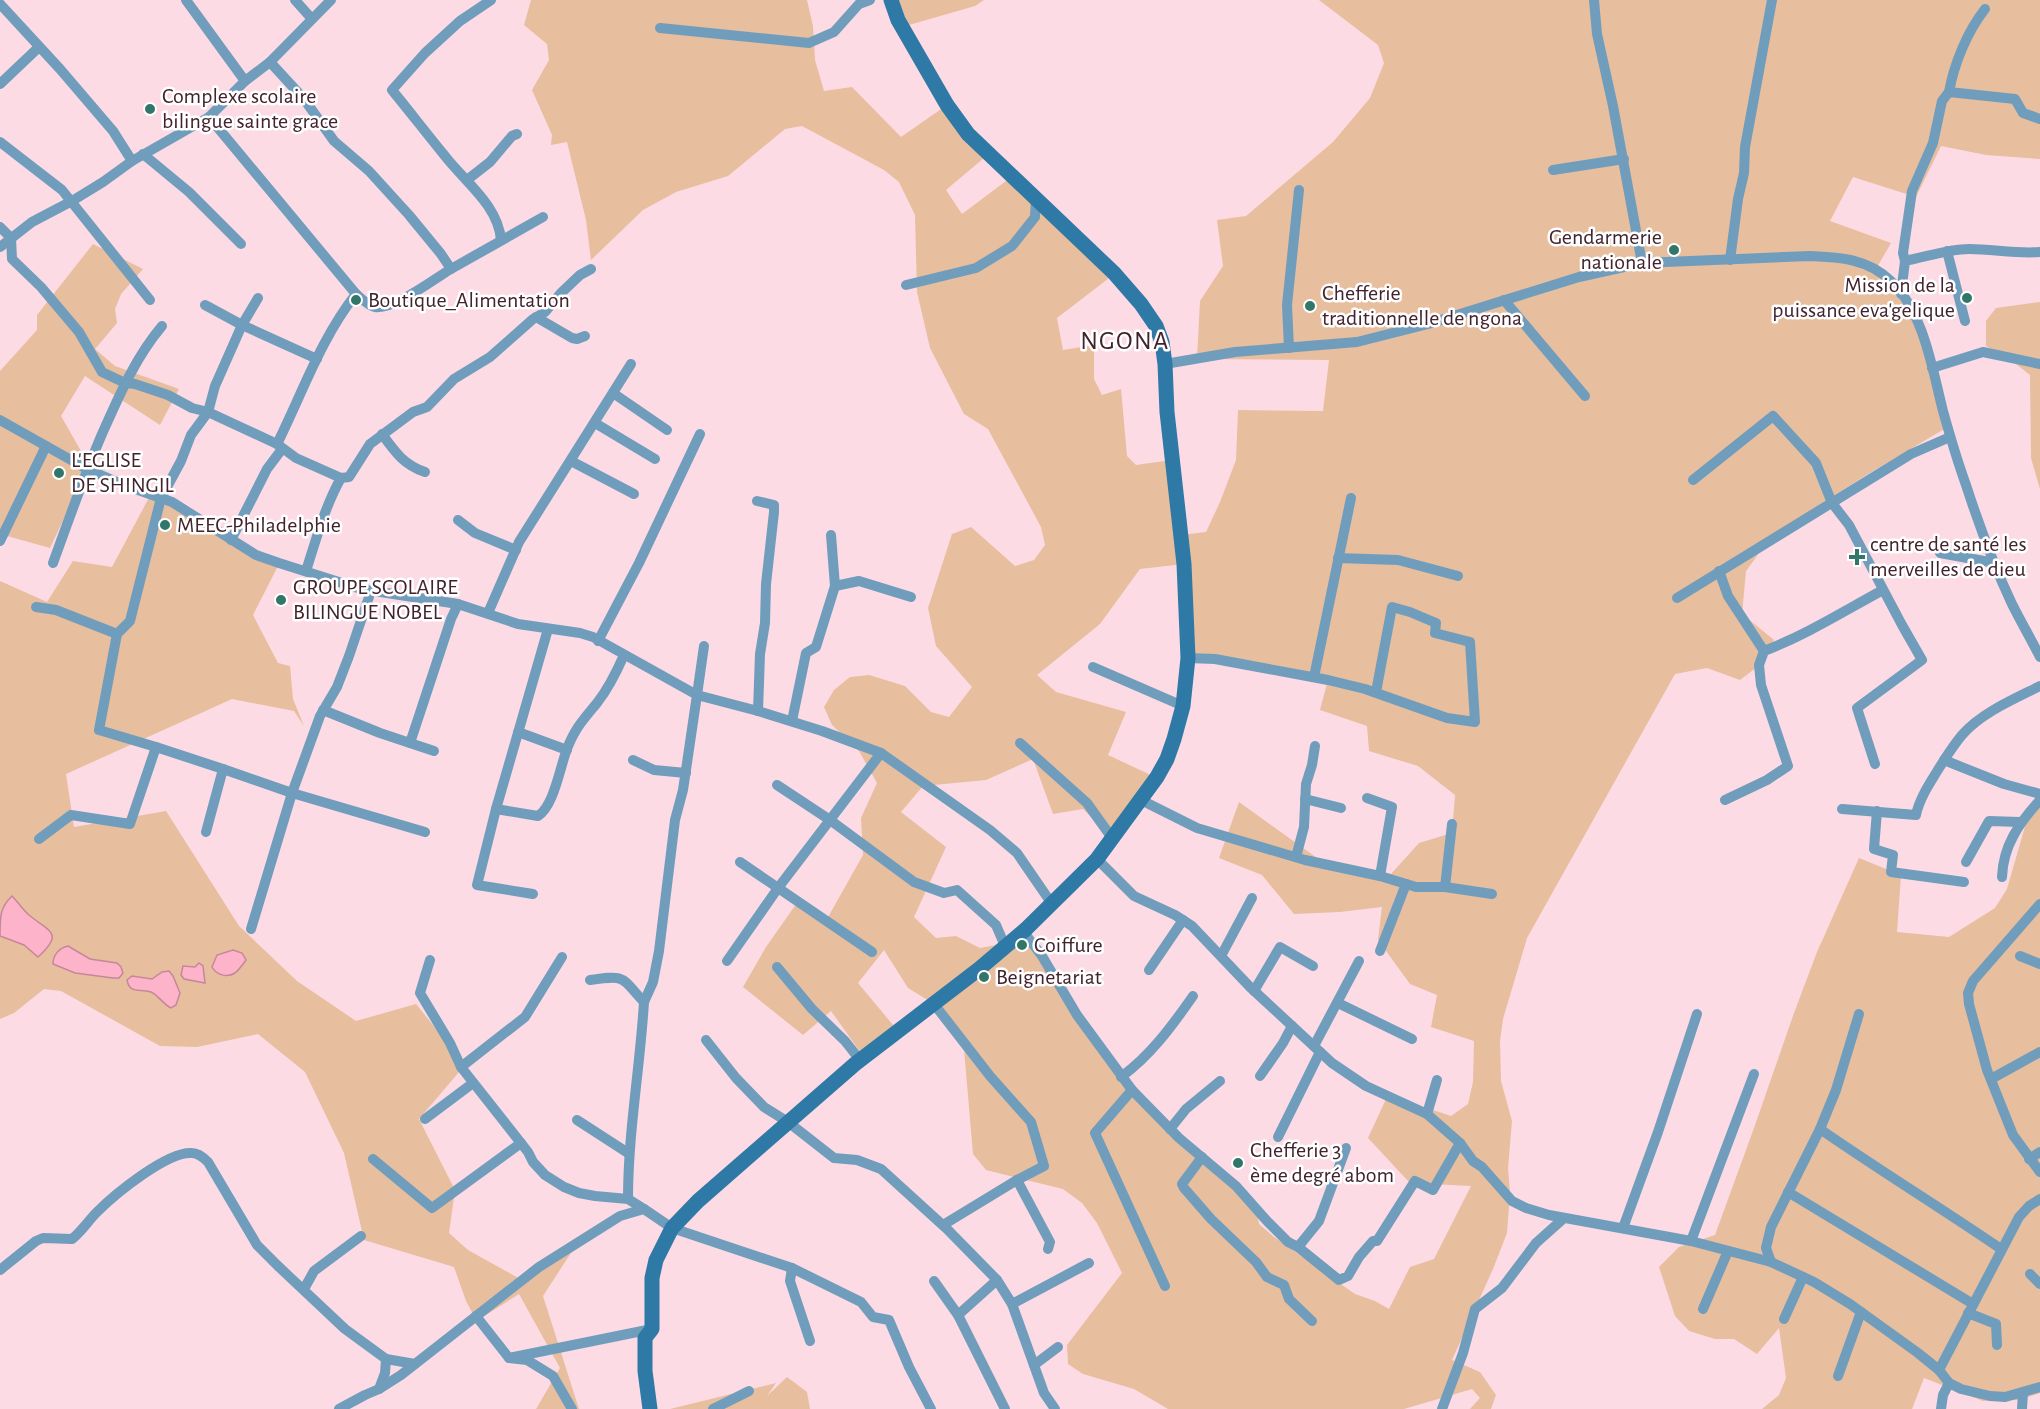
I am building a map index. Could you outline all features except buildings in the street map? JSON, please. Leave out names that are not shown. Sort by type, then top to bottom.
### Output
[{"type":"street","points":[[186,0],[245,81]]},
{"type":"street","points":[[296,0],[312,19]]},
{"type":"street","points":[[0,247],[32,222],[103,183],[132,160],[208,117],[245,81],[270,62],[331,0]]},
{"type":"street","points":[[491,0],[460,21],[424,53],[392,90],[445,157],[491,209],[500,227],[501,240]]},
{"type":"street","points":[[660,28],[809,43],[834,32],[859,4],[870,0]]},
{"type":"street","points":[[650,1409],[645,1371],[645,1338],[652,1329],[652,1278],[657,1260],[672,1228],[698,1201],[860,1060],[979,969],[1023,931],[1097,859],[1141,800],[1167,759],[1183,706],[1188,658],[1184,564],[1168,421],[1165,364],[1162,342],[1156,326],[1141,304],[1100,258],[968,134],[947,105],[898,20],[891,0]]},
{"type":"street","points":[[1594,0],[1597,34],[1624,159],[1642,263]]},
{"type":"street","points":[[1730,260],[1744,172],[1745,147],[1772,0]]},
{"type":"street","points":[[0,4],[113,131],[132,160]]},
{"type":"street","points":[[1901,294],[1905,261],[1903,253],[1912,191],[1933,143],[1942,101],[1949,92],[1962,51],[1985,9]]},
{"type":"street","points":[[0,84],[39,47]]},
{"type":"street","points":[[270,62],[304,99],[334,141],[369,171],[409,215],[441,254],[450,269]]},
{"type":"street","points":[[1949,92],[2015,99],[2023,113],[2040,119]]},
{"type":"street","points":[[208,117],[356,294],[376,307],[395,302],[543,217]]},
{"type":"street","points":[[467,180],[490,162],[512,136],[517,134]]},
{"type":"street","points":[[0,142],[62,190],[150,300]]},
{"type":"street","points":[[143,154],[189,192],[241,244]]},
{"type":"street","points":[[1553,170],[1624,159]]},
{"type":"street","points":[[1289,348],[1287,305],[1299,190]]},
{"type":"street","points":[[906,285],[976,268],[1012,246],[1035,217],[1036,198]]},
{"type":"street","points":[[0,227],[11,238],[12,259],[41,287],[79,333],[102,372],[125,383],[168,395],[192,408],[208,412],[279,447],[303,462],[341,478],[349,477],[370,444],[413,412],[427,407],[454,379],[490,357],[536,317],[545,312],[561,293],[591,268]]},
{"type":"street","points":[[1905,261],[1934,256],[1947,251],[1969,249],[2029,254],[2040,252]]},
{"type":"street","points":[[1947,251],[1965,321]]},
{"type":"street","points":[[1165,364],[1235,352],[1357,342],[1428,324],[1579,277],[1642,263],[1810,256],[1852,260],[1872,267],[1891,280],[1914,315],[1932,368],[1950,437],[1983,534],[2012,603],[2040,657]]},
{"type":"street","points":[[231,540],[279,447],[317,359],[346,306],[356,294]]},
{"type":"street","points":[[258,298],[242,325],[215,386],[208,412],[191,435],[181,461],[161,498],[130,621],[117,634],[99,730],[292,793],[425,832]]},
{"type":"street","points":[[1503,300],[1585,396]]},
{"type":"street","points":[[205,305],[242,325],[317,359]]},
{"type":"street","points":[[536,317],[572,338],[585,336]]},
{"type":"street","points":[[53,563],[87,469],[125,383],[143,350],[162,326]]},
{"type":"street","points":[[1932,368],[1983,352],[2040,364]]},
{"type":"street","points":[[488,613],[516,550],[631,364]]},
{"type":"street","points":[[613,393],[667,430]]},
{"type":"street","points":[[1693,480],[1773,416],[1815,464],[1832,503],[1850,525],[1922,660],[1857,708],[1875,764]]},
{"type":"street","points":[[0,420],[87,469],[172,502],[256,555],[371,591],[459,604],[518,624],[580,633],[598,640],[697,695],[758,711],[881,753],[981,823],[1017,853],[1052,904]]},
{"type":"street","points":[[595,423],[655,459]]},
{"type":"street","points":[[382,434],[401,460],[425,472]]},
{"type":"street","points":[[598,640],[639,563],[700,434]]},
{"type":"street","points":[[1677,598],[1911,454],[1950,437]]},
{"type":"street","points":[[0,542],[46,446]]},
{"type":"street","points":[[572,461],[634,494]]},
{"type":"street","points":[[306,571],[324,516],[341,478]]},
{"type":"street","points":[[1314,677],[1351,498]]},
{"type":"street","points":[[757,501],[774,505],[766,584],[765,623],[760,654],[758,711]]},
{"type":"street","points":[[458,520],[474,533],[516,550]]},
{"type":"street","points":[[792,722],[806,653],[816,647],[835,586],[831,535]]},
{"type":"street","points":[[1940,553],[1995,563]]},
{"type":"street","points":[[1338,558],[1398,560],[1458,576]]},
{"type":"street","points":[[1719,571],[1728,596],[1764,651]]},
{"type":"street","points":[[835,586],[859,581],[911,597]]},
{"type":"street","points":[[1725,800],[1767,780],[1788,766],[1761,684],[1759,665],[1764,651],[1798,638],[1883,590]]},
{"type":"street","points":[[251,929],[292,793],[323,710],[337,687],[371,591]]},
{"type":"street","points":[[410,743],[451,619],[459,604]]},
{"type":"street","points":[[36,607],[56,610],[117,634]]},
{"type":"street","points":[[1188,658],[1215,659],[1314,677],[1376,692],[1447,718],[1475,722],[1470,642],[1435,633],[1436,623],[1410,612],[1392,608],[1376,692]]},
{"type":"street","points":[[533,894],[477,885],[496,809],[548,629]]},
{"type":"street","points":[[628,1199],[628,1154],[642,1042],[644,1002],[653,982],[659,951],[675,820],[686,773],[704,646]]},
{"type":"street","points":[[496,809],[538,816],[542,814],[554,789],[576,729],[598,703],[624,655]]},
{"type":"street","points":[[1093,667],[1183,706]]},
{"type":"street","points":[[1842,809],[1916,815],[1918,806],[1944,760],[1963,733],[2003,705],[2040,686]]},
{"type":"street","points":[[323,710],[434,751]]},
{"type":"street","points":[[518,732],[567,750]]},
{"type":"street","points":[[1020,743],[1087,803],[1113,838]]},
{"type":"street","points":[[1296,857],[1304,827],[1306,784],[1315,746]]},
{"type":"street","points":[[39,839],[71,815],[130,825],[156,747]]},
{"type":"street","points":[[727,961],[778,888],[881,753]]},
{"type":"street","points":[[633,760],[654,770],[686,773]]},
{"type":"street","points":[[1944,760],[2004,784],[2040,794]]},
{"type":"street","points":[[207,832],[223,769]]},
{"type":"street","points":[[777,785],[830,820],[914,882],[944,893],[957,890],[996,925],[1005,946]]},
{"type":"street","points":[[1367,798],[1392,807],[1380,876]]},
{"type":"street","points":[[1305,799],[1341,808]]},
{"type":"street","points":[[1141,800],[1197,828],[1296,857],[1380,876],[1416,887],[1445,887],[1492,894]]},
{"type":"street","points":[[2002,878],[2002,863],[2008,845],[2020,822],[2040,801]]},
{"type":"street","points":[[1877,811],[1874,849],[1893,855],[1891,872],[1964,882]]},
{"type":"street","points":[[1966,862],[1989,821],[2020,822]]},
{"type":"street","points":[[1445,887],[1452,824]]},
{"type":"street","points":[[1097,859],[1134,896],[1183,920],[1254,991],[1349,1076],[1426,1114],[1460,1143],[1473,1161],[1482,1167],[1512,1201],[1526,1208],[1564,1218],[1691,1241],[1771,1262],[1803,1277],[1861,1312],[1939,1370],[1949,1383],[1961,1389],[2005,1397],[2040,1387]]},
{"type":"street","points":[[740,862],[872,952]]},
{"type":"street","points":[[1380,951],[1406,884]]},
{"type":"street","points":[[1221,957],[1252,898]]},
{"type":"street","points":[[2040,904],[1996,952],[1970,987],[1969,1005],[1991,1079],[2013,1135],[2040,1172]]},
{"type":"street","points":[[1149,970],[1183,920]]},
{"type":"street","points":[[1023,931],[1047,964],[1077,1015],[1132,1090],[1170,1129],[1236,1186],[1288,1242],[1298,1247],[1339,1280],[1348,1276],[1359,1257],[1373,1241],[1377,1241],[1414,1181],[1433,1190],[1460,1143]]},
{"type":"street","points":[[1254,991],[1280,947],[1313,966]]},
{"type":"street","points":[[2020,956],[2040,964]]},
{"type":"street","points":[[461,1067],[525,1017],[562,957]]},
{"type":"street","points":[[430,960],[420,993],[450,1043],[461,1067],[544,1176],[564,1187],[587,1195],[628,1199],[672,1228],[792,1268],[861,1302],[873,1317],[889,1320],[909,1367],[931,1409]]},
{"type":"street","points":[[1278,1137],[1359,961]]},
{"type":"street","points":[[777,967],[812,1009],[845,1041],[860,1060]]},
{"type":"street","points":[[590,980],[616,976],[622,978],[644,1002]]},
{"type":"street","points":[[1121,1077],[1142,1061],[1175,1023],[1193,996]]},
{"type":"street","points":[[1338,1003],[1412,1039]]},
{"type":"street","points":[[934,1004],[990,1076],[1031,1122],[1044,1166],[942,1225]]},
{"type":"street","points":[[1623,1228],[1658,1132],[1696,1014]]},
{"type":"street","points":[[1771,1262],[1766,1248],[1771,1227],[1820,1128],[1836,1090],[1859,1014]]},
{"type":"street","points":[[1260,1076],[1292,1026]]},
{"type":"street","points":[[706,1040],[736,1078],[764,1107],[788,1122],[834,1158],[857,1160],[881,1169],[997,1280],[1012,1304],[1044,1393],[1055,1409]]},
{"type":"street","points":[[1991,1079],[2040,1052]]},
{"type":"street","points":[[1691,1241],[1754,1074]]},
{"type":"street","points":[[1426,1114],[1437,1080]]},
{"type":"street","points":[[1170,1129],[1186,1109],[1220,1081]]},
{"type":"street","points":[[425,1119],[473,1083]]},
{"type":"street","points":[[1132,1090],[1095,1133],[1165,1286]]},
{"type":"street","points":[[577,1120],[628,1154]]},
{"type":"street","points":[[1820,1128],[2001,1249]]},
{"type":"street","points":[[373,1159],[432,1208],[520,1143]]},
{"type":"street","points":[[1298,1247],[1319,1221],[1346,1148]]},
{"type":"street","points":[[0,1270],[36,1241],[43,1238],[72,1239],[97,1212],[137,1178],[171,1158],[192,1152],[208,1162],[257,1245],[345,1329],[386,1359],[415,1364]]},
{"type":"street","points":[[2030,1159],[2040,1152]]},
{"type":"street","points":[[1202,1157],[1182,1184],[1184,1188],[1211,1219],[1256,1262],[1267,1277],[1284,1285],[1289,1299],[1312,1321]]},
{"type":"street","points":[[1017,1180],[1050,1242],[1048,1249]]},
{"type":"street","points":[[1788,1192],[1970,1309],[1996,1323],[1997,1345]]},
{"type":"street","points":[[1939,1370],[2019,1217],[2029,1206],[2040,1199]]},
{"type":"street","points":[[339,1409],[379,1389],[415,1364],[539,1267],[620,1216],[644,1209]]},
{"type":"street","points":[[1442,1409],[1463,1353],[1475,1309],[1502,1288],[1536,1243],[1564,1218]]},
{"type":"street","points":[[304,1289],[314,1271],[361,1236]]},
{"type":"street","points":[[1703,1309],[1728,1251]]},
{"type":"street","points":[[1012,1304],[1089,1263]]},
{"type":"street","points":[[792,1268],[790,1281],[810,1341]]},
{"type":"street","points":[[2030,1274],[2040,1284]]},
{"type":"street","points":[[1784,1318],[1803,1277]]},
{"type":"street","points":[[958,1315],[997,1280]]},
{"type":"street","points":[[934,1281],[958,1315],[1005,1409]]},
{"type":"street","points":[[1838,1376],[1861,1312]]},
{"type":"street","points":[[476,1316],[509,1358],[527,1360],[553,1376],[572,1409]]},
{"type":"street","points":[[509,1358],[652,1329]]},
{"type":"street","points":[[1034,1365],[1059,1347]]},
{"type":"street","points":[[379,1389],[385,1373],[386,1359]]},
{"type":"street","points":[[1941,1409],[1943,1395],[1949,1383]]},
{"type":"street","points":[[713,1409],[749,1391]]},
{"type":"street","points":[[2022,1409],[2023,1393]]},
{"type":"shaded area","points":[[531,0],[807,0],[813,26],[815,60],[824,91],[852,87],[901,137],[947,105],[991,152],[946,190],[962,214],[1014,175],[1113,275],[1057,318],[1063,350],[1094,345],[1094,379],[1102,395],[1121,389],[1127,456],[1136,465],[1172,460],[1181,535],[1206,532],[1220,502],[1236,460],[1238,410],[1323,411],[1329,360],[1197,359],[1200,301],[1223,266],[1217,220],[1246,216],[1333,142],[1370,98],[1384,63],[1378,45],[1319,0],[2040,0],[2040,159],[1986,155],[1941,146],[1916,197],[1853,177],[1830,221],[1891,243],[1876,269],[1909,301],[1946,428],[1773,534],[1746,571],[1742,614],[1774,640],[1765,661],[1740,680],[1707,668],[1675,674],[1527,938],[1503,1019],[1500,1041],[1501,1081],[1512,1121],[1508,1168],[1510,1193],[1507,1233],[1452,1360],[1480,1372],[1496,1395],[1491,1409],[1470,1409],[1480,1398],[1472,1389],[1404,1409],[1168,1409],[1134,1389],[1083,1374],[1068,1364],[1067,1345],[1122,1273],[1097,1223],[1082,1203],[1063,1189],[986,1170],[973,1154],[964,1049],[934,1004],[908,988],[884,950],[858,983],[898,1031],[864,1057],[831,1011],[803,1035],[743,987],[766,947],[799,900],[827,919],[863,855],[861,818],[877,783],[859,751],[832,725],[824,707],[834,690],[850,677],[869,675],[905,686],[931,712],[949,717],[972,687],[936,646],[928,608],[952,534],[971,527],[1015,566],[1034,560],[1045,545],[1041,527],[988,429],[964,414],[930,348],[917,292],[915,215],[899,182],[884,170],[802,126],[785,129],[728,176],[676,192],[643,210],[591,260],[586,220],[567,142],[551,145],[552,135],[532,90],[549,60],[547,44],[524,25]],"holes":[[[1184,564],[1188,658],[1328,680],[1320,710],[1367,726],[1369,751],[1418,766],[1455,795],[1452,833],[1419,843],[1391,874],[1350,867],[1317,858],[1239,802],[1219,858],[1262,875],[1294,914],[1382,907],[1378,940],[1410,984],[1437,995],[1431,1027],[1474,1041],[1473,1082],[1468,1104],[1451,1116],[1387,1097],[1368,1138],[1410,1183],[1471,1186],[1434,1259],[1410,1267],[1389,1309],[1355,1294],[1274,1237],[1259,1224],[1256,1207],[1121,1080],[1026,929],[1007,943],[980,948],[956,936],[936,938],[914,917],[946,847],[901,812],[923,786],[986,780],[1033,759],[1053,814],[1083,809],[1112,838],[1153,776],[1108,755],[1126,712],[1056,692],[1037,675],[1100,624],[1140,569]]]},
{"type":"shaded area","points":[[887,0],[984,0],[975,6],[895,29]]},
{"type":"shaded area","points":[[93,244],[143,269],[121,294],[115,309],[117,323],[95,349],[115,366],[179,389],[160,425],[85,376],[61,416],[81,451],[86,472],[50,548],[0,534],[0,371],[37,330],[37,315]]},
{"type":"shaded area","points":[[2040,302],[2040,489],[2031,458],[2030,375],[1986,346],[1986,321],[1996,308]]},
{"type":"shaded area","points":[[151,494],[279,564],[253,615],[278,663],[290,666],[293,699],[304,726],[294,711],[232,699],[66,774],[74,827],[166,811],[239,926],[297,981],[356,1021],[416,1004],[465,1065],[419,1119],[455,1190],[449,1233],[468,1250],[522,1280],[578,1242],[543,1296],[579,1409],[536,1409],[560,1368],[519,1294],[426,1353],[474,1316],[454,1267],[364,1240],[344,1153],[305,1072],[258,1034],[197,1047],[160,1046],[61,991],[44,989],[14,1013],[0,1019],[0,581],[47,602],[73,561],[112,567]]},
{"type":"shaded area","points":[[2040,805],[2040,1393],[2020,1400],[1983,1401],[1924,1378],[1912,1409],[1762,1409],[1779,1395],[1786,1378],[1779,1328],[1757,1354],[1734,1339],[1715,1339],[1689,1331],[1675,1316],[1659,1267],[1679,1247],[1715,1235],[1817,952],[1859,858],[1901,875],[1897,932],[1949,937],[1995,908],[2007,889],[2028,816]]},
{"type":"shaded area","points":[[12,896],[27,913],[51,933],[51,942],[38,957],[24,945],[0,936],[2,913],[5,904]]},
{"type":"shaded area","points":[[68,946],[90,959],[117,963],[123,973],[119,978],[113,978],[75,973],[53,964],[57,952]]},
{"type":"shaded area","points":[[233,950],[242,953],[246,960],[232,975],[216,972],[212,967],[217,955]]},
{"type":"shaded area","points":[[199,963],[203,966],[205,983],[184,979],[181,975],[183,966],[195,967]]},
{"type":"shaded area","points":[[169,971],[180,993],[176,1005],[171,1008],[151,992],[133,989],[128,985],[127,980],[132,976],[152,979],[162,972]]},
{"type":"shaded area","points":[[787,1377],[807,1392],[810,1409],[670,1409],[776,1383],[767,1396]]},
{"type":"place","name":"Complexe scolaire bilingue sainte grace","points":[[150,109]]},
{"type":"place","name":"Gendarmerie nationale","points":[[1674,250]]},
{"type":"place","name":"Mission de la puissance eva'gelique","points":[[1967,298]]},
{"type":"place","name":"Boutique_Alimentation","points":[[356,300]]},
{"type":"place","name":"Chefferie traditionnelle de ngona","points":[[1310,306]]},
{"type":"place","name":"L'EGLISE DE SHINGIL","points":[[59,473]]},
{"type":"place","name":"MEEC-Philadelphie","points":[[165,525]]},
{"type":"place","name":"centre de santé les merveilles de dieu","points":[[1857,557]]},
{"type":"place","name":"GROUPE SCOLAIRE BILINGUE NOBEL","points":[[281,600]]},
{"type":"place","name":"Coiffure","points":[[1022,945]]},
{"type":"place","name":"Beignetariat","points":[[984,977]]},
{"type":"place","name":"Chefferie 3 ème degré abom","points":[[1238,1163]]},
{"type":"district","name":"NGONA","points":[[1125,341]]}]
